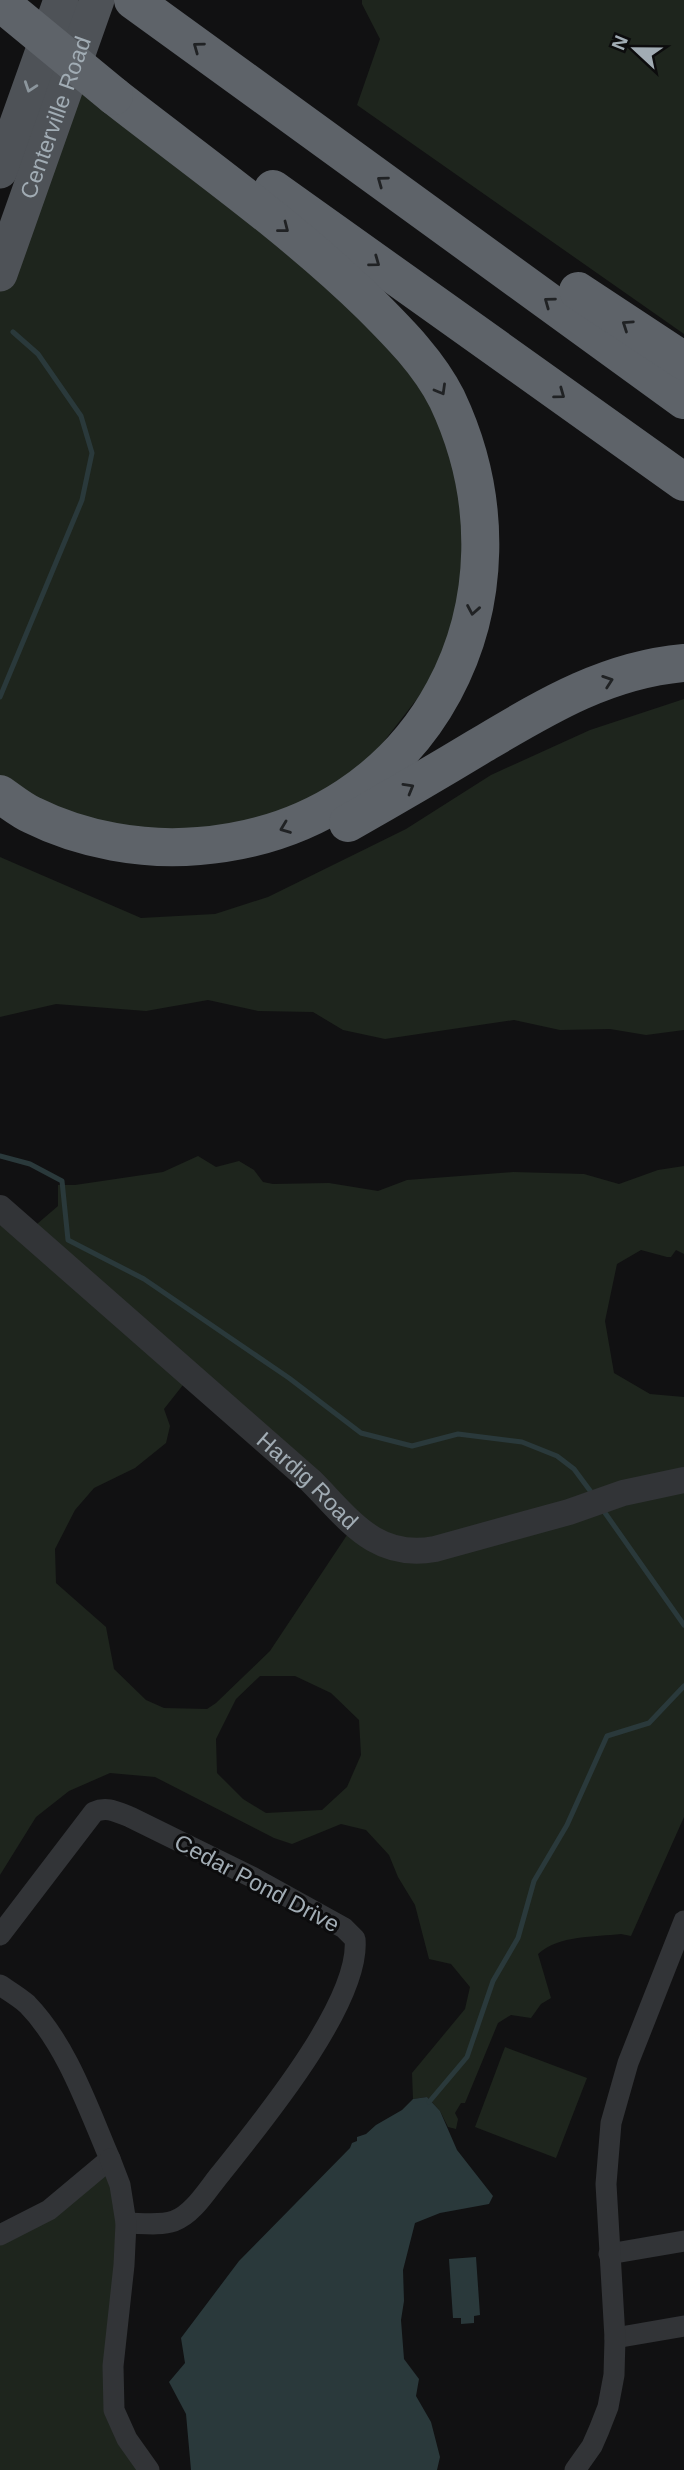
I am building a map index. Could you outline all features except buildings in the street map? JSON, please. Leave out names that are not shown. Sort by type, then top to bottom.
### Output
[{"type":"highway","points":[[0,794],[31,815],[75,833],[129,844],[176,848],[232,844],[281,830],[326,811],[363,788],[391,764],[419,731],[462,656],[478,579],[479,500],[470,459],[445,397],[428,369],[401,336],[346,281],[117,88],[7,0]]},
{"type":"highway","points":[[0,2],[117,88],[684,482]]},
{"type":"highway","points":[[138,3],[684,400]]},
{"type":"highway","points":[[457,235],[547,270],[684,361]]},
{"type":"highway","points":[[0,827],[61,852],[118,868],[153,873],[205,873],[257,864],[310,846],[561,699],[608,680],[660,665],[684,663]]},
{"type":"main road","name":"Centerville Road","points":[[0,171],[61,0]]},
{"type":"main road","name":"Centerville Road","points":[[0,274],[97,0]]},
{"type":"street","name":"Hardig Road","points":[[0,1208],[311,1481],[366,1535],[383,1545],[402,1551],[421,1552],[505,1531],[606,1498],[684,1480]]},
{"type":"street","name":"Cedar Pond Drive","points":[[0,1935],[94,1812],[111,1809],[252,1878],[344,1928],[355,1940],[354,1967],[313,2051],[240,2150],[190,2211],[174,2221],[126,2222]]},
{"type":"street","points":[[575,2470],[592,2446],[608,2406],[614,2375],[615,2338],[606,2184],[609,2142],[616,2103],[642,2024],[684,1921]]},
{"type":"street","points":[[0,1985],[26,2004],[68,2063],[91,2110],[120,2185],[126,2222],[112,2388],[114,2410],[131,2445],[149,2470]]},
{"type":"street","points":[[0,2235],[49,2210],[110,2159]]},
{"type":"street","points":[[609,2254],[684,2241]]},
{"type":"street","points":[[615,2338],[684,2326]]},
{"type":"shaded area","points":[[362,0],[684,0],[684,334],[357,105],[380,39]]},
{"type":"shaded area","points":[[67,83],[337,273],[457,422],[469,632],[336,803],[141,844],[0,787],[0,275]]},
{"type":"shaded area","points":[[684,699],[684,1030],[646,1035],[610,1029],[560,1030],[514,1020],[385,1039],[343,1030],[313,1012],[258,1011],[208,1000],[146,1011],[56,1004],[0,1017],[0,857],[141,918],[215,914],[268,897],[406,829],[491,775],[590,730]]},
{"type":"shaded area","points":[[198,1156],[216,1167],[239,1161],[254,1170],[263,1182],[273,1184],[329,1183],[378,1191],[407,1180],[513,1172],[584,1174],[619,1184],[658,1170],[684,1166],[684,1254],[676,1250],[671,1257],[667,1257],[641,1250],[617,1264],[605,1321],[614,1373],[650,1394],[684,1397],[684,1817],[631,1936],[621,1934],[567,1940],[538,1954],[551,1998],[541,2004],[531,2018],[511,2015],[498,2023],[465,2103],[461,2103],[455,2113],[458,2119],[456,2129],[448,2127],[440,2111],[427,2097],[413,2099],[412,2073],[465,2009],[470,1987],[451,1964],[429,1959],[415,1905],[398,1877],[389,1855],[366,1830],[341,1824],[292,1844],[274,1838],[155,1777],[110,1773],[69,1791],[36,1817],[0,1875],[0,1209],[30,1230],[58,1206],[58,1185],[163,1172]],"holes":[[[190,1376],[353,1526],[270,1651],[207,1709],[164,1708],[146,1700],[114,1669],[106,1627],[56,1583],[55,1549],[75,1510],[94,1488],[135,1468],[166,1443],[170,1426],[164,1409]],[[260,1676],[295,1676],[331,1693],[359,1720],[361,1755],[347,1787],[322,1810],[266,1813],[243,1799],[217,1773],[216,1739],[236,1699]]]},
{"type":"shaded area","points":[[505,2047],[587,2078],[556,2158],[475,2127]]},
{"type":"shaded area","points":[[427,2097],[440,2111],[457,2150],[493,2196],[489,2204],[440,2213],[415,2223],[403,2270],[404,2301],[401,2320],[404,2359],[419,2379],[416,2396],[431,2422],[440,2457],[437,2470],[191,2470],[186,2414],[169,2382],[185,2363],[181,2338],[239,2261],[352,2143],[357,2141],[357,2137],[402,2110],[413,2099]]},
{"type":"shaded area","points":[[105,2161],[117,2181],[112,2402],[151,2470],[0,2470],[0,2235]]},
{"type":"shaded area","points":[[476,2257],[480,2315],[474,2316],[474,2323],[461,2324],[461,2318],[453,2318],[449,2259]]},
{"type":"waterway","points":[[0,697],[82,500],[92,453],[81,416],[38,354],[13,332]]},
{"type":"waterway","points":[[0,1156],[30,1164],[62,1181],[68,1240],[144,1279],[289,1378],[361,1433],[412,1446],[458,1434],[522,1442],[557,1456],[574,1469],[594,1496]]},
{"type":"waterway","points":[[603,1510],[684,1625]]},
{"type":"waterway","points":[[429,2102],[467,2057],[493,1981],[518,1938],[534,1881],[567,1825],[607,1736],[649,1723],[684,1686]]}]
